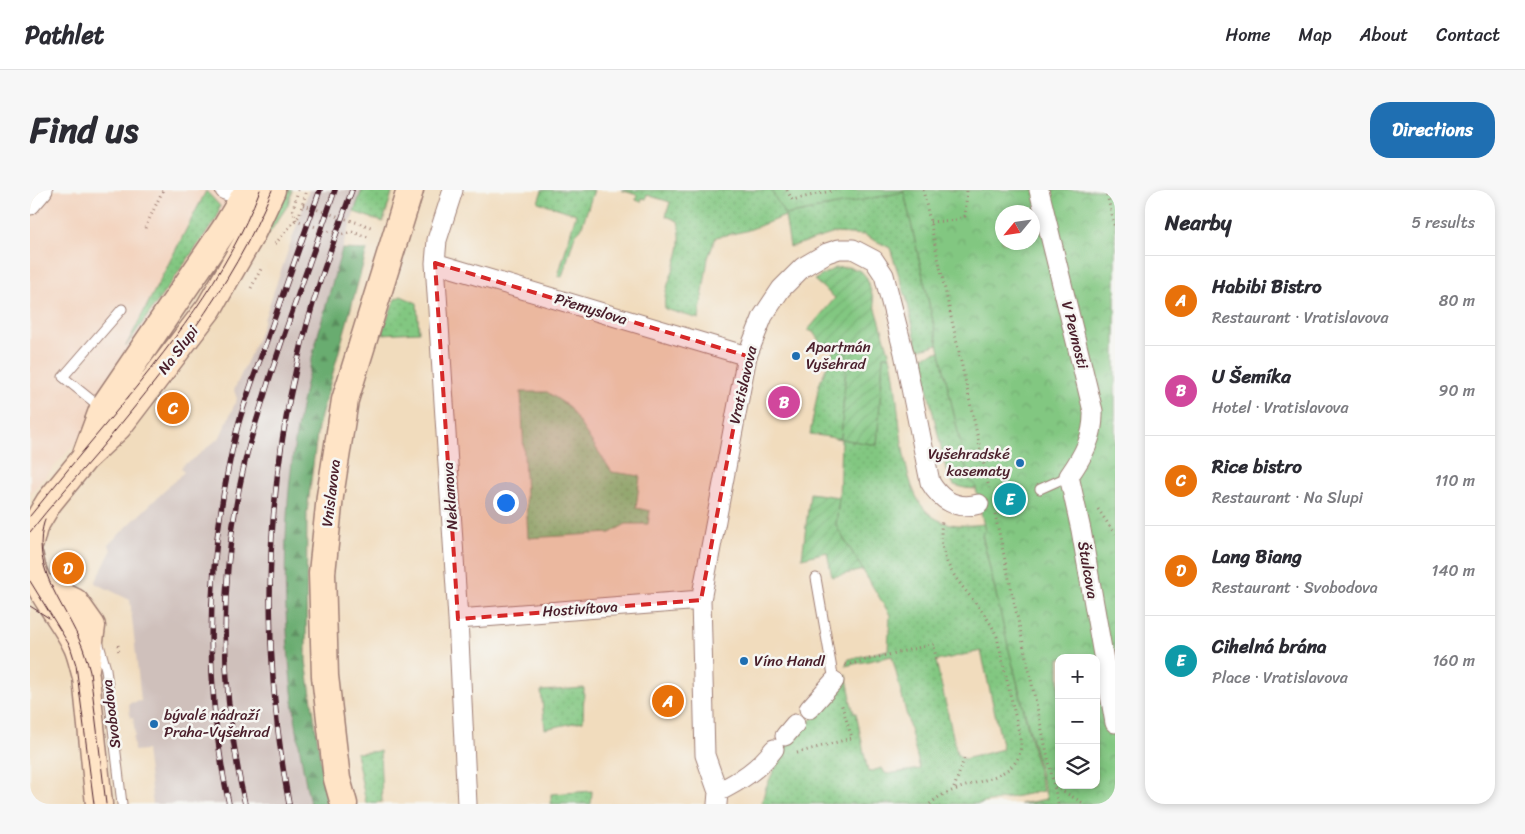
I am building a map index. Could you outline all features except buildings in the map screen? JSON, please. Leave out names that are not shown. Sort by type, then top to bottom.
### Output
[{"type":"main road","name":"Vnislavova","points":[[344,804],[337,779],[325,676],[322,573],[330,496],[345,400],[410,190]]},
{"type":"main road","name":"Na Slupi","points":[[84,459],[103,408],[251,193]]},
{"type":"main road","name":"Na Slupi","points":[[32,563],[34,527],[49,502],[84,459],[118,427],[196,327],[219,292],[244,248],[251,193]]},
{"type":"main road","name":"Svobodova","points":[[32,563],[75,602],[92,626],[86,677]]},
{"type":"main road","name":"Svobodova","points":[[32,563],[77,646],[86,677],[99,804]]},
{"type":"street","points":[[30,204],[43,190]]},
{"type":"street","name":"Neklanova","points":[[453,190],[437,240],[435,263],[458,619],[467,804]]},
{"type":"street","name":"V Pevnosti","points":[[1039,190],[1093,411],[1094,424],[1091,437],[1082,457],[1069,476]]},
{"type":"street","name":"Vratislavova","points":[[780,742],[741,780],[718,798],[705,755],[701,600],[747,356],[763,316],[781,289],[803,267],[827,253],[839,249],[854,250],[874,260],[884,275],[904,353],[930,482],[936,493],[945,501]]},
{"type":"street","name":"Přemyslova","points":[[435,263],[747,356]]},
{"type":"street","name":"Štulcova","points":[[1069,476],[1081,530],[1115,723]]},
{"type":"street","points":[[945,501],[959,505],[971,506],[979,504]]},
{"type":"street","name":"Hostivítova","points":[[458,619],[701,600]]},
{"type":"street","points":[[809,709],[833,674]]},
{"type":"lane","points":[[103,408],[63,377],[122,309]]},
{"type":"lane","points":[[1040,489],[1069,476]]},
{"type":"lane","points":[[816,578],[833,674]]},
{"type":"lane","name":"Svobodova","points":[[92,626],[106,668],[122,804]]},
{"type":"path","points":[[145,228],[162,190]]},
{"type":"path","points":[[271,250],[299,216],[307,190]]},
{"type":"path","points":[[787,190],[792,200],[835,190]]},
{"type":"path","points":[[930,222],[956,220],[965,216],[967,190]]},
{"type":"path","points":[[1106,190],[1115,230]]},
{"type":"path","points":[[303,205],[377,229]]},
{"type":"path","points":[[293,210],[296,220]]},
{"type":"path","points":[[1110,212],[1115,211]]},
{"type":"path","points":[[296,220],[339,235],[352,232],[377,240]]},
{"type":"path","points":[[251,288],[263,265]]},
{"type":"path","points":[[930,804],[954,789],[1006,772],[1017,762],[1022,751],[1022,744],[995,632],[957,582],[944,550],[941,528],[945,501]]},
{"type":"path","points":[[780,742],[852,738],[833,674],[934,644],[936,660]]},
{"type":"path","points":[[954,789],[964,760]]},
{"type":"path","points":[[1059,789],[1085,804]]},
{"type":"highlighted area","points":[[435,263],[747,356],[701,600],[458,619]]},
{"type":"shaded area","points":[[56,190],[213,190],[224,200],[226,212],[80,438],[30,494],[30,220]]},
{"type":"shaded area","points":[[309,190],[362,190],[342,249],[304,391],[292,462],[286,529],[288,656],[304,776],[310,804],[153,804],[146,750],[134,751],[133,717],[130,718],[129,703],[141,701],[130,600],[95,583],[111,551],[109,544],[184,472],[181,468],[184,464],[191,461],[220,437],[237,399],[234,390],[257,340]]},
{"type":"green space","points":[[279,190],[292,190],[288,205],[248,265]]},
{"type":"green space","points":[[362,190],[393,190],[383,222],[354,212]]},
{"type":"green space","points":[[542,190],[594,190],[581,229],[575,235],[562,277],[558,276],[576,214],[538,202]]},
{"type":"green space","points":[[621,190],[771,190],[786,215],[904,191],[938,344],[918,350],[907,300],[890,248],[864,235],[835,233],[790,247],[785,216],[746,231],[716,237],[708,258],[699,319],[665,309],[666,290],[679,249],[678,221],[666,216],[670,202],[647,195],[646,199],[642,198],[641,202],[636,200],[637,195]]},
{"type":"green space","points":[[771,190],[1115,190],[1115,804],[1020,804],[1047,799],[982,534],[985,531],[975,484],[969,481],[904,192],[785,215]]},
{"type":"green space","points":[[206,191],[220,206],[217,218],[126,346]]},
{"type":"green space","points":[[342,249],[367,250],[318,427],[307,512],[306,661],[327,804],[310,804],[296,720],[287,634],[285,590],[288,504],[292,462],[301,408],[313,355]]},
{"type":"green space","points":[[848,267],[861,271],[867,278],[890,356],[883,356],[877,445],[841,439],[847,351],[824,348],[813,332],[808,330],[835,298],[814,280],[835,268]]},
{"type":"green space","points":[[401,296],[417,303],[419,332],[381,334],[395,299]]},
{"type":"green space","points":[[834,349],[847,351],[841,439],[810,434],[819,385]]},
{"type":"green space","points":[[940,351],[969,480],[975,484],[976,489],[954,485],[946,469],[920,357]]},
{"type":"green space","points":[[883,356],[890,356],[894,373],[906,466],[912,487],[921,504],[932,516],[950,524],[984,524],[985,531],[982,535],[1043,791],[978,804],[767,804],[762,802],[766,787],[785,747],[811,720],[846,674],[850,699],[854,713],[856,713],[868,772],[882,768],[888,774],[920,769],[892,656],[845,666],[849,659],[888,650],[890,615],[836,526],[841,439],[877,445]],"holes":[[[981,651],[1003,749],[964,759],[957,754],[936,661]]]},
{"type":"green space","points":[[521,392],[547,392],[568,406],[612,472],[640,476],[636,508],[650,511],[648,524],[626,524],[610,533],[528,538]]},
{"type":"green space","points":[[810,493],[839,497],[836,526],[863,570],[832,577],[827,552],[802,558]]},
{"type":"green space","points":[[584,688],[583,721],[545,729],[541,691]]},
{"type":"green space","points":[[380,751],[382,802],[366,803],[356,753]]},
{"type":"green space","points":[[592,791],[591,804],[551,804],[551,794]]},
{"type":"tram line","points":[[30,516],[153,366],[194,310],[231,252],[260,190]]},
{"type":"tram line","points":[[30,532],[96,454],[171,361],[194,329],[237,262],[272,190]]},
{"type":"tram line","points":[[45,519],[41,536],[41,552],[44,567],[56,596],[81,643],[90,672],[106,804]]},
{"type":"tram line","points":[[30,581],[70,646],[76,665],[94,804]]},
{"type":"tram line","points":[[30,606],[49,618]]},
{"type":"railway","points":[[229,804],[220,757],[212,663],[214,569],[219,522],[240,418],[320,190]]},
{"type":"railway","points":[[245,804],[231,720],[225,635],[226,593],[236,508],[246,456],[268,383],[335,190]]},
{"type":"railway","points":[[289,804],[274,693],[271,637],[270,582],[278,471],[286,415],[303,338],[322,274],[352,190]]},
{"type":"place","name":"Apartmán Vyšehrad","points":[[796,356]]},
{"type":"place","name":"U Šemíka","points":[[784,402]]},
{"type":"place","name":"Rice bistro","points":[[173,408]]},
{"type":"place","name":"Vyšehradské kasematy","points":[[1020,463]]},
{"type":"place","name":"Cihelná brána","points":[[1010,499]]},
{"type":"place","name":"Lang Biang","points":[[68,568]]},
{"type":"place","name":"Víno Handl","points":[[744,661]]},
{"type":"place","name":"Habibi Bistro","points":[[668,701]]},
{"type":"place","name":"bývalé nádraží Praha-Vyšehrad","points":[[154,724]]}]
